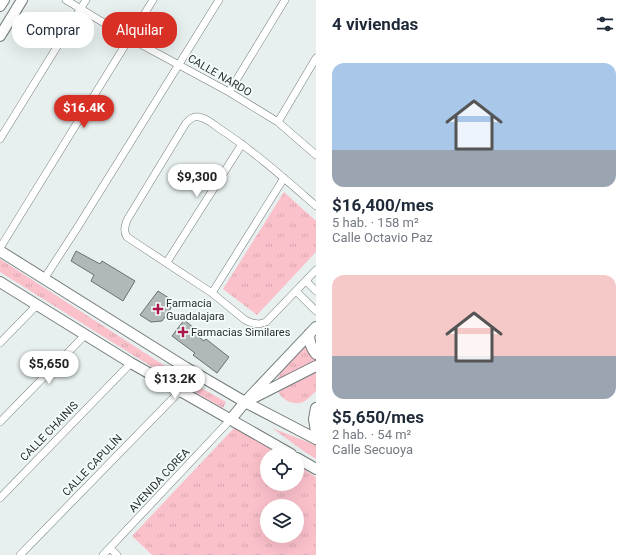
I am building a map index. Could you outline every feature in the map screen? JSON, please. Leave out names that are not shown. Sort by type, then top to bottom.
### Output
[{"type":"street","points":[[0,6],[4,0]]},
{"type":"street","points":[[0,36],[22,0]]},
{"type":"street","name":"CALLE NARDO","points":[[66,0],[102,22]]},
{"type":"street","points":[[0,139],[86,0]]},
{"type":"street","points":[[145,12],[153,0]]},
{"type":"street","points":[[44,279],[219,0]]},
{"type":"street","points":[[229,92],[285,0]]},
{"type":"street","points":[[0,248],[123,48]]},
{"type":"street","name":"CALLE NARDO","points":[[148,48],[229,92],[278,122],[316,155]]},
{"type":"street","points":[[278,122],[316,58]]},
{"type":"street","points":[[316,206],[242,144],[206,120],[199,117],[192,117],[186,123],[124,227],[127,237],[167,262],[212,293],[245,320],[252,323],[259,324],[266,322],[316,270]]},
{"type":"street","points":[[167,262],[242,144]]},
{"type":"street","points":[[212,293],[284,178]]},
{"type":"street","points":[[0,251],[185,367],[245,402],[316,439]]},
{"type":"street","points":[[306,281],[316,291]]},
{"type":"street","points":[[0,282],[131,363],[279,447]]},
{"type":"street","points":[[296,291],[316,311]]},
{"type":"street","points":[[0,343],[36,305]]},
{"type":"street","points":[[231,419],[245,402],[313,330]]},
{"type":"street","points":[[313,330],[309,341],[311,348],[316,354]]},
{"type":"street","points":[[0,422],[85,335]]},
{"type":"street","name":"CALLE CHAINIS","points":[[0,498],[131,363]]},
{"type":"street","points":[[245,402],[316,366]]},
{"type":"street","name":"CALLE CAPULÍN","points":[[20,555],[180,391]]},
{"type":"street","points":[[316,408],[314,419],[316,432]]},
{"type":"street","name":"AVENIDA COREA","points":[[103,555],[231,419]]},
{"type":"street","points":[[304,462],[316,469]]},
{"type":"street","points":[[110,548],[117,555]]},
{"type":"green space","points":[[284,192],[316,221],[316,252],[257,315],[223,289]]},
{"type":"green space","points":[[0,259],[182,377],[226,402],[223,408],[173,380],[0,272]]},
{"type":"green space","points":[[316,337],[316,391],[304,401],[299,403],[290,402],[279,394],[276,385],[279,375],[288,364]]},
{"type":"green space","points":[[235,427],[268,447],[260,447],[260,491],[304,491],[304,469],[316,477],[316,555],[152,555],[132,536]]},
{"type":"green space","points":[[272,428],[316,445],[316,459],[304,451],[304,447],[298,447]]},
{"type":"building","points":[[76,251],[100,264],[102,261],[135,281],[123,301],[91,281],[94,275],[71,261]]},
{"type":"building","name":"Farmacia Guadalajara","points":[[158,291],[175,302],[162,321],[151,322],[140,315]]},
{"type":"building","points":[[184,320],[194,328],[191,331],[204,341],[206,339],[229,357],[217,373],[193,355],[195,353],[172,336]]},
{"type":"place","name":"Farmacia Guadalajara","points":[[158,309]]},
{"type":"place","name":"Farmacias Similares","points":[[183,332]]}]
